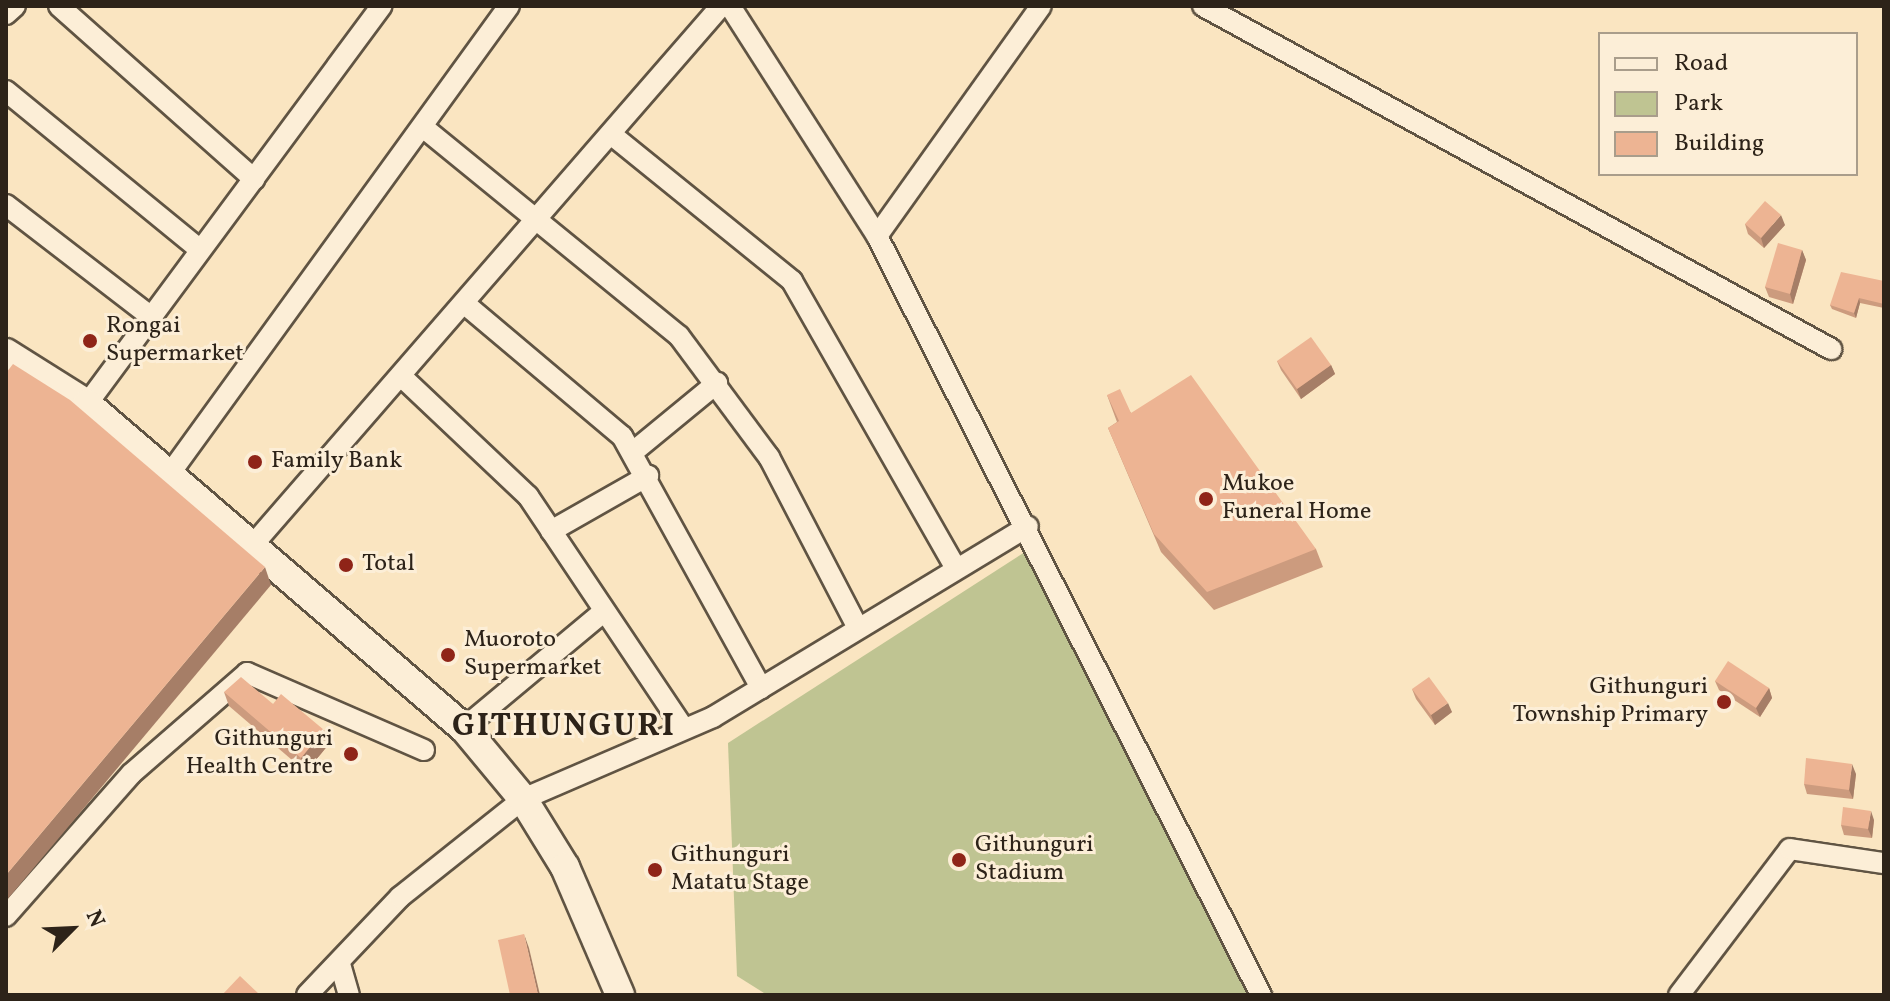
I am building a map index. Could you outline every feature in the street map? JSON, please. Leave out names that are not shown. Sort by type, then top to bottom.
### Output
[{"type":"main road","points":[[9,362],[87,404],[166,479],[464,728],[523,799],[565,867],[620,995]]},
{"type":"street","points":[[6,14],[15,6]]},
{"type":"street","points":[[59,6],[254,179]]},
{"type":"street","points":[[87,404],[198,248],[254,179],[382,6]]},
{"type":"street","points":[[166,479],[424,128],[509,6]]},
{"type":"street","points":[[251,547],[721,6]]},
{"type":"street","points":[[730,6],[877,236],[1028,526],[1261,995]]},
{"type":"street","points":[[877,236],[1041,6]]},
{"type":"street","points":[[1203,6],[1831,349]]},
{"type":"street","points":[[6,91],[198,248]]},
{"type":"street","points":[[424,128],[541,216],[679,336],[717,383],[769,457],[856,624]]},
{"type":"street","points":[[612,135],[792,281],[956,569]]},
{"type":"street","points":[[6,205],[149,315]]},
{"type":"street","points":[[465,304],[601,411],[633,452],[761,688]]},
{"type":"street","points":[[401,376],[528,496],[602,613],[684,729]]},
{"type":"street","points":[[633,452],[717,383]]},
{"type":"street","points":[[551,531],[648,476]]},
{"type":"street","points":[[307,995],[340,964],[400,897],[523,799],[684,729],[761,688],[856,624],[1028,526]]},
{"type":"street","points":[[464,728],[602,613]]},
{"type":"street","points":[[6,916],[131,774],[247,673],[424,750]]},
{"type":"street","points":[[1679,995],[1790,849],[1884,863]]},
{"type":"street","points":[[340,964],[349,995]]},
{"type":"green space","name":"Githunguri Stadium","points":[[1028,550],[1255,995],[767,995],[737,976],[728,743]]},
{"type":"building","points":[[1765,201],[1781,215],[1761,238],[1745,224]]},
{"type":"building","points":[[1778,243],[1802,250],[1790,294],[1765,287]]},
{"type":"building","points":[[1841,272],[1884,281],[1884,304],[1859,298],[1854,313],[1830,305]]},
{"type":"building","points":[[1311,337],[1331,365],[1297,389],[1277,361]]},
{"type":"building","points":[[13,364],[70,400],[265,567],[6,875],[6,373]]},
{"type":"building","name":"Mukoe Funeral Home","points":[[1191,375],[1316,549],[1207,592],[1154,534],[1108,428],[1119,421],[1107,395],[1120,389],[1131,413]]},
{"type":"building","points":[[1728,661],[1769,688],[1756,708],[1715,681]]},
{"type":"building","points":[[241,677],[273,704],[281,694],[324,730],[301,758],[224,692]]},
{"type":"building","points":[[1429,677],[1448,703],[1431,715],[1412,689]]},
{"type":"building","points":[[1806,758],[1852,764],[1849,790],[1804,784]]},
{"type":"building","points":[[1843,807],[1871,811],[1868,829],[1841,825]]},
{"type":"building","points":[[524,934],[538,995],[510,995],[498,940]]},
{"type":"building","points":[[240,976],[260,995],[222,995]]},
{"type":"place","name":"Rongai Supermarket","points":[[90,341]]},
{"type":"place","name":"Family Bank","points":[[255,462]]},
{"type":"place","name":"Mukoe Funeral Home","points":[[1206,499]]},
{"type":"place","name":"Total","points":[[346,565]]},
{"type":"place","name":"Muoroto Supermarket","points":[[448,655]]},
{"type":"place","name":"Githunguri Township Primary","points":[[1724,702]]},
{"type":"place","name":"Githunguri Health Centre","points":[[351,754]]},
{"type":"place","name":"Githunguri Stadium","points":[[959,860]]},
{"type":"place","name":"Githunguri Matatu Stage","points":[[655,870]]},
{"type":"district","name":"GITHUNGURI","points":[[564,727]]}]
